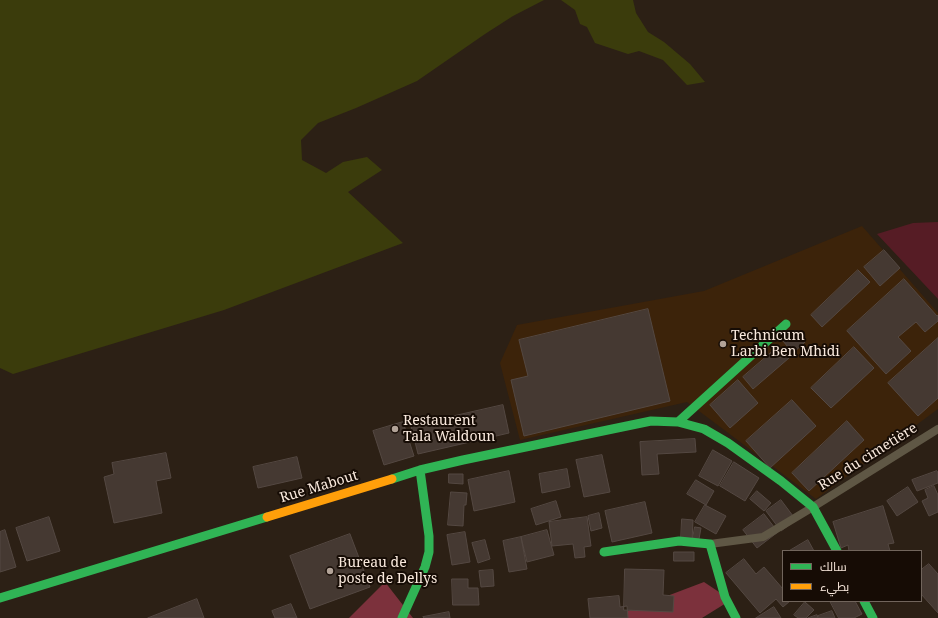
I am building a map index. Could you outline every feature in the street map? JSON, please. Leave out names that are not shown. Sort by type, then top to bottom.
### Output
[{"type":"main road","points":[[678,422],[786,324]]},
{"type":"main road","name":"Rue Mabout","points":[[0,598],[143,556],[420,470],[651,421],[678,422],[704,430],[728,443],[781,480],[813,507]]},
{"type":"main road","points":[[402,618],[425,567],[429,552],[429,536],[420,470]]},
{"type":"main road","points":[[813,507],[836,550]]},
{"type":"main road","points":[[604,552],[679,541],[710,544],[725,597],[736,618]]},
{"type":"main road","points":[[865,602],[873,618]]},
{"type":"lane","name":"Rue du cimetière","points":[[710,544],[762,537],[938,429]]},
{"type":"shaded area","points":[[0,0],[544,0],[513,16],[417,81],[318,123],[301,140],[302,160],[326,173],[343,162],[367,157],[382,170],[348,192],[403,243],[224,310],[13,374],[0,368]]},
{"type":"shaded area","points":[[561,0],[633,0],[636,13],[648,32],[664,42],[690,64],[705,82],[687,85],[663,60],[639,51],[628,54],[595,43],[587,27],[580,24],[575,10]]},
{"type":"shaded area","points":[[938,222],[938,299],[877,234],[913,223]]},
{"type":"shaded area","name":"Technicum Larbi Ben Mhidi","points":[[862,226],[938,313],[938,409],[816,499],[687,402],[520,440],[500,363],[517,325],[704,291]]},
{"type":"shaded area","points":[[385,582],[413,618],[349,618]]},
{"type":"shaded area","points":[[704,582],[731,600],[702,618],[609,618]]},
{"type":"building","points":[[884,250],[900,268],[880,286],[864,267]]},
{"type":"building","points":[[858,270],[870,282],[822,327],[811,315]]},
{"type":"building","points":[[904,279],[937,316],[938,315],[938,321],[925,332],[916,322],[898,337],[911,351],[886,374],[847,331]]},
{"type":"building","points":[[648,309],[670,401],[524,436],[511,380],[528,376],[519,340]]},
{"type":"building","points":[[795,331],[805,342],[793,353],[783,341]]},
{"type":"building","points":[[938,338],[938,398],[918,416],[888,383]]},
{"type":"building","points":[[779,346],[789,358],[753,389],[743,377]]},
{"type":"building","points":[[854,347],[874,368],[831,408],[811,388]]},
{"type":"building","points":[[738,380],[758,403],[730,428],[710,405]]},
{"type":"building","points":[[792,400],[816,426],[770,468],[746,441]]},
{"type":"building","points":[[503,405],[509,433],[418,454],[411,426]]},
{"type":"building","points":[[847,421],[864,440],[809,491],[792,473]]},
{"type":"building","points":[[403,422],[414,456],[384,465],[373,431]]},
{"type":"building","points":[[695,439],[696,452],[657,454],[659,474],[642,475],[640,442]]},
{"type":"building","points":[[713,450],[732,461],[718,486],[699,476]]},
{"type":"building","points":[[166,453],[171,478],[156,481],[162,513],[114,523],[104,477],[114,474],[112,463]]},
{"type":"building","points":[[602,455],[610,492],[584,497],[576,460]]},
{"type":"building","points":[[297,457],[302,478],[258,488],[253,467]]},
{"type":"building","points":[[734,462],[759,478],[745,501],[720,486]]},
{"type":"building","points":[[567,469],[570,487],[542,493],[539,474]]},
{"type":"building","points":[[509,471],[515,502],[474,511],[468,480]]},
{"type":"building","points":[[937,471],[938,483],[917,491],[912,480]]},
{"type":"building","points":[[449,474],[463,474],[463,484],[449,483]]},
{"type":"building","points":[[696,480],[714,491],[706,505],[687,494]]},
{"type":"building","points":[[934,486],[938,495],[938,512],[929,516],[922,501],[928,498],[925,490]]},
{"type":"building","points":[[908,487],[918,502],[897,516],[887,501]]},
{"type":"building","points":[[757,491],[771,503],[764,511],[750,499]]},
{"type":"building","points":[[451,492],[467,493],[466,505],[464,505],[463,526],[448,525]]},
{"type":"building","points":[[781,500],[796,520],[781,531],[766,511]]},
{"type":"building","points":[[556,501],[561,517],[536,525],[531,509]]},
{"type":"building","points":[[645,502],[652,533],[612,542],[605,511]]},
{"type":"building","points":[[705,505],[726,516],[716,534],[695,522]]},
{"type":"building","points":[[883,506],[894,543],[888,544],[890,550],[849,550],[848,545],[841,548],[833,522]]},
{"type":"building","points":[[599,513],[602,528],[591,531],[588,516]]},
{"type":"building","points":[[764,514],[778,532],[757,548],[743,530]]},
{"type":"building","points":[[49,517],[60,551],[27,561],[16,528]]},
{"type":"building","points":[[587,517],[591,546],[584,547],[585,557],[575,558],[573,544],[552,546],[549,522]]},
{"type":"building","points":[[682,519],[693,520],[692,542],[681,541]]},
{"type":"building","points":[[695,527],[701,528],[699,539],[693,538]]},
{"type":"building","points":[[5,530],[16,567],[0,572],[0,532]]},
{"type":"building","points":[[547,530],[554,555],[527,562],[521,537]]},
{"type":"building","points":[[465,532],[470,562],[452,565],[447,535]]},
{"type":"building","name":"Bureau de poste de Dellys","points":[[350,534],[370,587],[310,609],[290,556]]},
{"type":"building","points":[[521,537],[527,569],[509,572],[503,541]]},
{"type":"building","points":[[485,540],[490,559],[478,563],[472,543]]},
{"type":"building","points":[[808,540],[813,550],[791,550]]},
{"type":"building","points":[[674,552],[694,552],[694,561],[674,561]]},
{"type":"building","points":[[744,559],[756,574],[764,567],[782,588],[782,602],[789,602],[783,607],[776,599],[760,613],[726,573]]},
{"type":"building","points":[[929,564],[938,574],[938,613],[922,595],[922,569]]},
{"type":"building","points":[[625,569],[664,570],[663,595],[674,596],[673,612],[624,610]]},
{"type":"building","points":[[493,570],[494,586],[481,587],[479,571]]},
{"type":"building","points":[[452,579],[468,579],[468,588],[478,588],[479,605],[453,605]]},
{"type":"building","points":[[619,596],[620,607],[627,606],[628,618],[590,618],[588,599]]},
{"type":"building","points":[[197,599],[204,618],[148,618]]},
{"type":"building","points":[[805,602],[814,610],[806,618],[798,618],[794,615]]},
{"type":"building","points":[[831,602],[856,602],[862,614],[854,618],[839,618]]},
{"type":"building","points":[[291,604],[297,618],[275,618],[272,611]]},
{"type":"building","points":[[774,607],[781,618],[756,618]]},
{"type":"building","points":[[832,611],[835,618],[819,618],[818,616]]},
{"type":"building","points":[[449,612],[450,618],[423,617]]},
{"type":"building","points":[[817,615],[818,618],[808,618]]},
{"type":"traffic: fast","points":[[678,422],[786,324]]},
{"type":"traffic: fast","points":[[392,479],[420,470],[463,460],[651,421],[678,422],[704,429],[728,443],[781,481],[813,507],[836,550]]},
{"type":"traffic: fast","points":[[402,618],[425,567],[429,552],[429,536],[420,470]]},
{"type":"traffic: fast","points":[[0,598],[267,517]]},
{"type":"traffic: fast","points":[[604,552],[679,541],[710,544],[725,597],[736,618]]},
{"type":"traffic: fast","points":[[865,602],[873,618]]},
{"type":"traffic: slow","points":[[267,517],[392,479]]},
{"type":"place","name":"Technicum Larbi Ben Mhidi","points":[[723,344]]},
{"type":"place","name":"Restaurent Tala Waldoun","points":[[395,429]]},
{"type":"place","name":"Bureau de poste de Dellys","points":[[330,571]]}]
